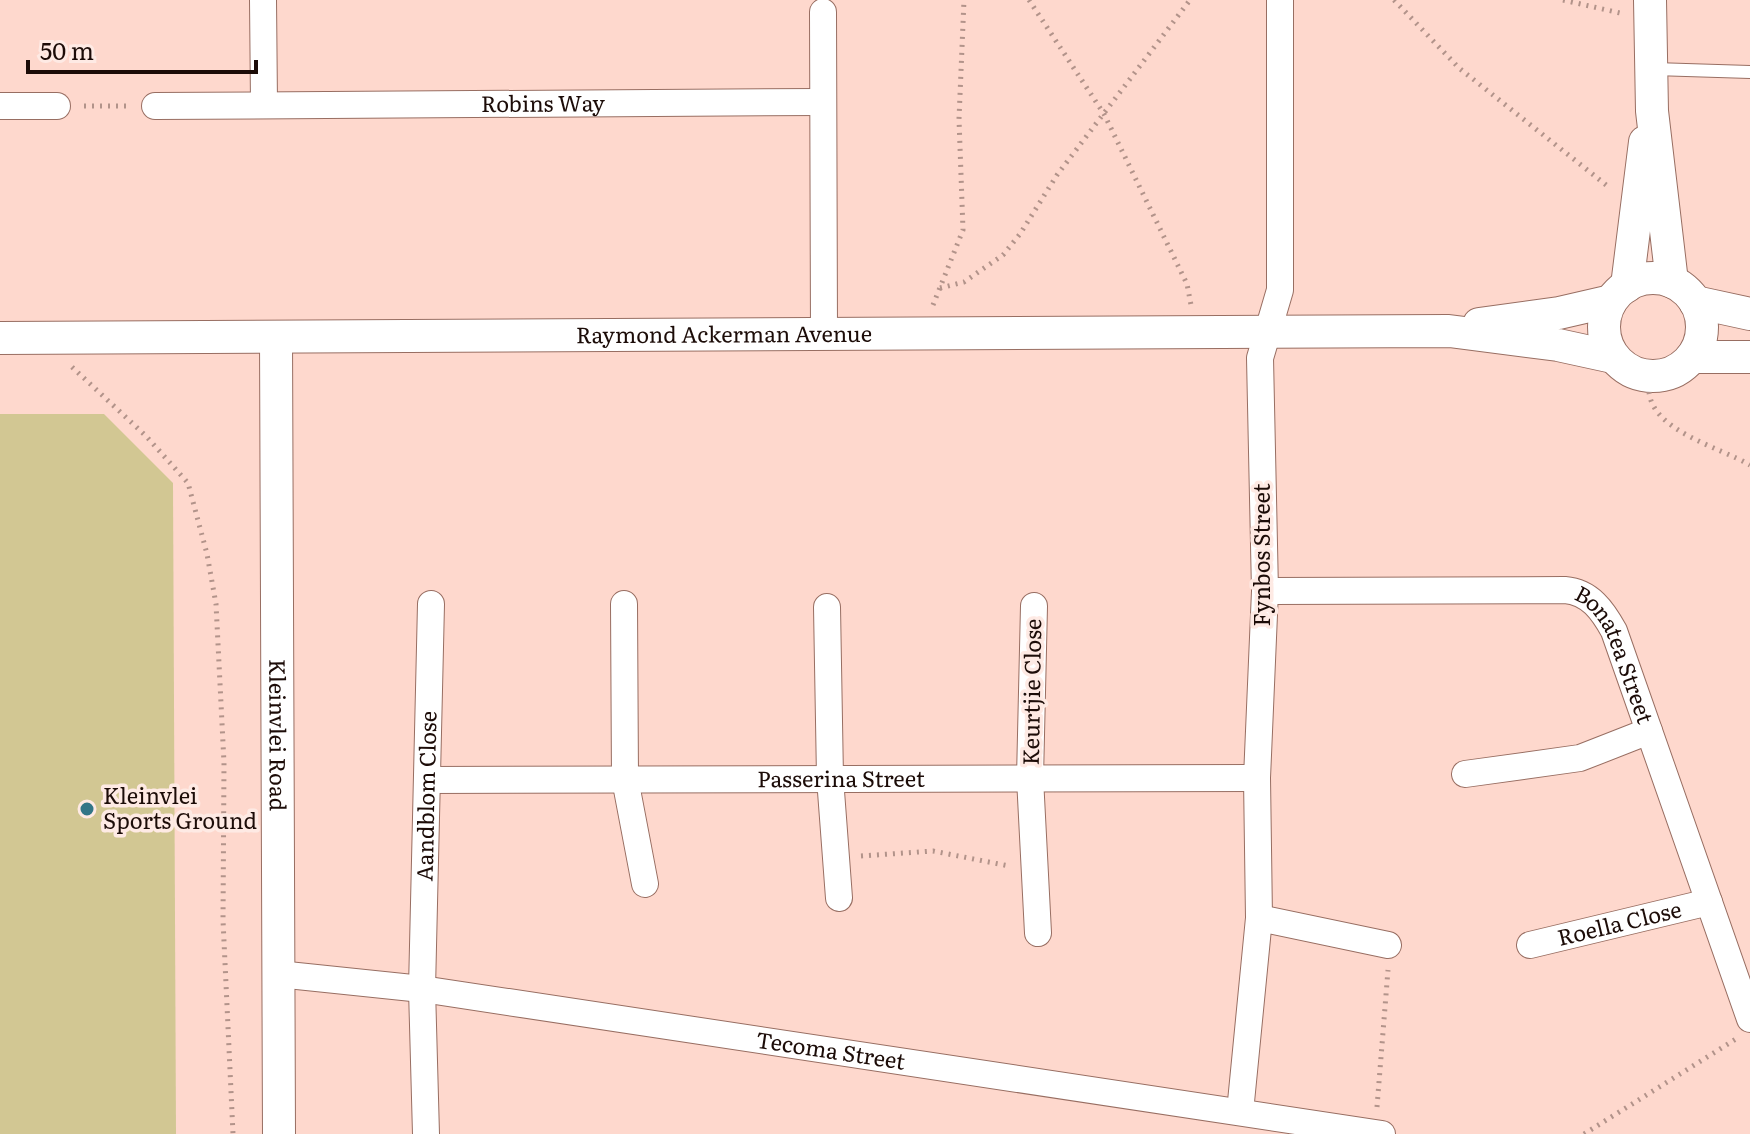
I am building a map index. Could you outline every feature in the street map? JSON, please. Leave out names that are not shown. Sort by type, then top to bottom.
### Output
[{"type":"street","points":[[263,0],[264,103]]},
{"type":"street","name":"Fynbos Street","points":[[1240,1112],[1259,918],[1257,778],[1265,591],[1260,367],[1280,290],[1280,0]]},
{"type":"street","points":[[1639,7],[1651,69],[1652,111],[1683,292],[1702,330],[1692,357],[1677,370],[1648,376],[1624,367],[1613,357],[1603,329],[1619,293],[1652,111]]},
{"type":"street","points":[[823,12],[824,332]]},
{"type":"street","name":"Robins Way","points":[[155,106],[821,102]]},
{"type":"street","points":[[0,106],[57,106]]},
{"type":"street","points":[[1619,293],[1657,278],[1683,292],[1750,314]]},
{"type":"street","name":"Raymond Ackerman Avenue","points":[[1449,331],[1619,293]]},
{"type":"street","name":"Raymond Ackerman Avenue","points":[[0,338],[1449,331],[1558,345],[1613,357]]},
{"type":"street","name":"Kleinvlei Road","points":[[276,337],[279,1134]]},
{"type":"street","points":[[1692,357],[1750,357]]},
{"type":"street","name":"Bonatea Street","points":[[1265,591],[1575,591],[1600,608],[1614,631],[1750,1019]]},
{"type":"street","name":"Aandblom Close","points":[[426,1134],[422,989],[431,604]]},
{"type":"street","points":[[624,604],[625,779],[645,884]]},
{"type":"street","name":"Keurtjie Close","points":[[1034,606],[1030,778],[1038,933]]},
{"type":"street","points":[[827,607],[830,778],[839,898]]},
{"type":"street","points":[[1465,774],[1580,758],[1649,731]]},
{"type":"street","name":"Passerina Street","points":[[427,780],[1257,778]]},
{"type":"street","name":"Roella Close","points":[[1530,945],[1709,902]]},
{"type":"street","points":[[1259,918],[1388,945]]},
{"type":"street","name":"Tecoma Street","points":[[278,974],[422,989],[1377,1133]]},
{"type":"lane","points":[[1651,69],[1750,72]]},
{"type":"path","points":[[930,310],[963,230],[959,119],[964,0]]},
{"type":"path","points":[[1029,0],[1104,114],[1187,284],[1192,309]]},
{"type":"path","points":[[940,288],[964,282],[1003,255],[1190,0]]},
{"type":"path","points":[[1394,0],[1459,68],[1604,187],[1622,191]]},
{"type":"path","points":[[1563,0],[1639,7]]},
{"type":"path","points":[[57,106],[155,106]]},
{"type":"path","points":[[62,358],[146,436],[188,483],[207,554],[216,604],[224,763],[223,920],[233,1134]]},
{"type":"path","points":[[1649,392],[1650,405],[1661,420],[1750,465]]},
{"type":"path","points":[[836,859],[933,851],[1035,870]]},
{"type":"path","points":[[1377,1133],[1388,945]]},
{"type":"path","points":[[1584,1134],[1750,1033]]},
{"type":"shaded area","name":"Kleinvlei Sports Ground","points":[[0,414],[104,414],[173,483],[176,1134],[0,1134]]},
{"type":"place","name":"Kleinvlei Sports Ground","points":[[87,809]]}]
